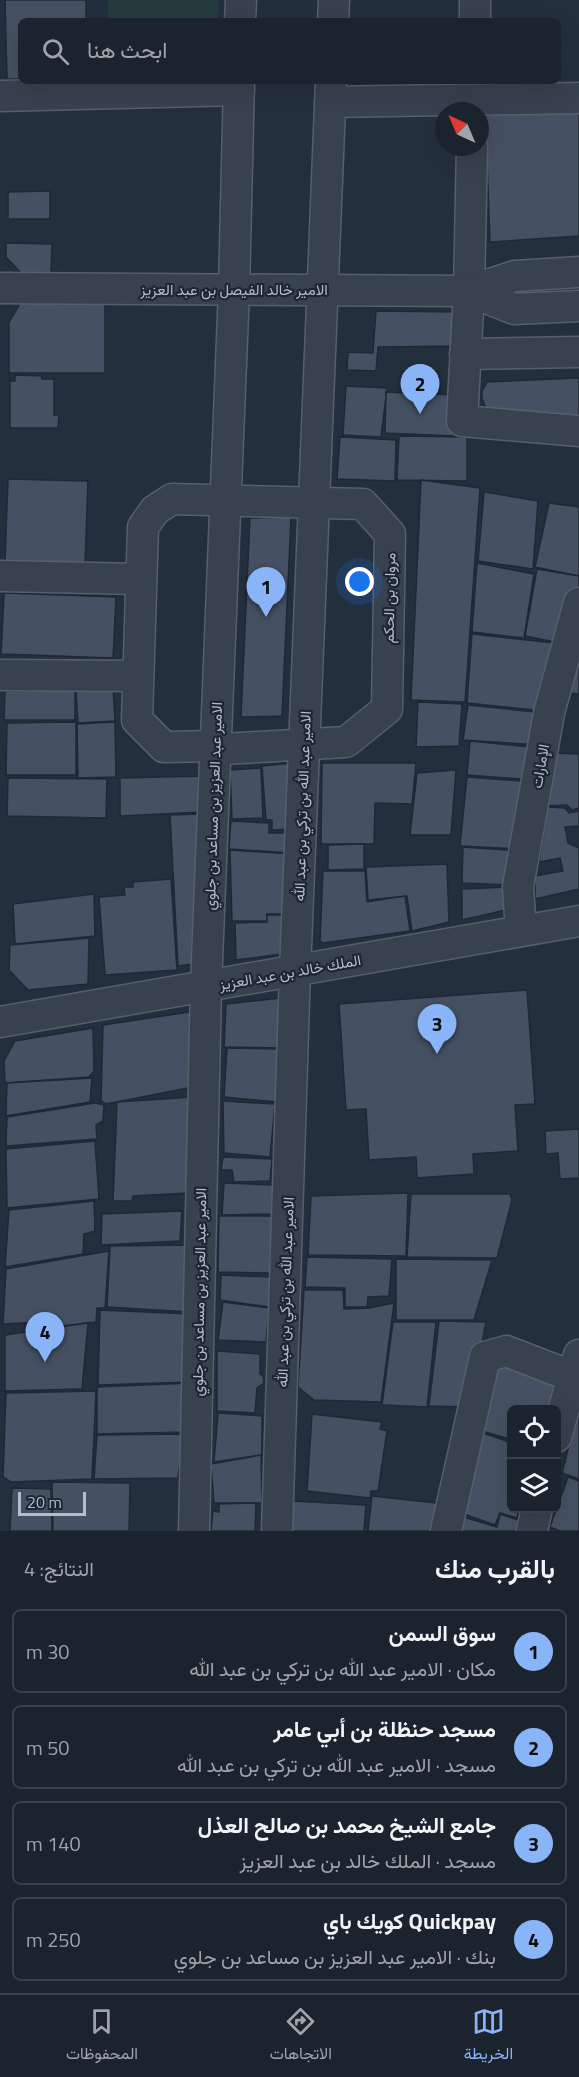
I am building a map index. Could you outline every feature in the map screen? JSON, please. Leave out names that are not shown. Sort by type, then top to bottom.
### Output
[{"type":"street","points":[[240,18],[241,0]]},
{"type":"street","points":[[333,18],[334,0]]},
{"type":"street","points":[[475,0],[475,18]]},
{"type":"street","points":[[0,96],[239,86]]},
{"type":"street","name":"الامير عبد العزيز بن مساعد بن جلوي","points":[[194,1531],[206,987],[234,289],[239,86]]},
{"type":"street","points":[[331,92],[579,98]]},
{"type":"street","name":"الامير عبد الله بن تركي بن عبد الله","points":[[277,1531],[295,971],[331,92]]},
{"type":"street","points":[[472,156],[469,291],[462,422],[579,431]]},
{"type":"street","name":"الامير خالد الفيصل بن عبد العزيز","points":[[0,288],[469,291],[515,276],[579,272]]},
{"type":"street","name":"الامير خالد الفيصل بن عبد العزيز","points":[[469,291],[514,309],[579,306]]},
{"type":"street","points":[[465,354],[579,352]]},
{"type":"street","name":"مروان بن الحكم","points":[[172,500],[315,502],[363,504],[390,534],[387,709],[346,742],[223,749],[215,746],[164,747],[137,720],[143,527],[155,510],[172,500]]},
{"type":"street","points":[[0,576],[141,579]]},
{"type":"street","name":"الإمارات","points":[[521,931],[518,887],[549,713],[579,603]]},
{"type":"street","points":[[0,675],[138,676]]},
{"type":"street","name":"الملك خالد بن عبد العزيز","points":[[0,1022],[579,921]]},
{"type":"street","points":[[446,1531],[485,1357],[506,1351],[577,1370],[561,1421]]},
{"type":"street","points":[[532,1531],[536,1513]]},
{"type":"green space","points":[[108,0],[218,0],[219,18],[108,18]]},
{"type":"building","points":[[5,0],[86,0],[86,18],[18,18],[18,79],[7,79]]},
{"type":"building","points":[[579,103],[579,236],[490,242],[487,156],[489,156],[489,106]]},
{"type":"building","points":[[50,191],[50,219],[8,219],[8,192]]},
{"type":"building","points":[[6,243],[52,244],[51,274],[22,274],[6,257]]},
{"type":"building","points":[[21,302],[105,302],[105,373],[9,373],[9,322]]},
{"type":"building","points":[[376,311],[456,312],[456,346],[378,347],[376,371],[347,370],[348,352],[373,353]]},
{"type":"building","points":[[15,375],[54,379],[54,415],[59,415],[58,428],[10,428],[10,381],[15,381]]},
{"type":"building","points":[[579,378],[579,417],[486,409],[482,398],[482,391],[487,382]]},
{"type":"building","points":[[346,386],[387,388],[381,437],[343,435]]},
{"type":"building","points":[[386,392],[456,395],[454,436],[385,433]]},
{"type":"building","points":[[399,436],[467,437],[467,481],[397,480]]},
{"type":"building","points":[[340,437],[396,440],[395,481],[337,479]]},
{"type":"building","points":[[8,479],[88,481],[85,564],[5,561]]},
{"type":"building","points":[[421,480],[480,488],[465,702],[411,700]]},
{"type":"building","points":[[484,492],[538,501],[533,569],[478,561]]},
{"type":"building","points":[[549,503],[579,507],[579,576],[535,567]]},
{"type":"building","points":[[291,517],[282,716],[241,717],[250,518]]},
{"type":"building","points":[[477,563],[534,574],[524,638],[472,632]]},
{"type":"building","points":[[537,569],[579,576],[579,597],[565,644],[525,636]]},
{"type":"building","points":[[4,593],[116,597],[113,658],[1,654]]},
{"type":"building","points":[[472,634],[564,644],[545,711],[467,703]]},
{"type":"building","points":[[579,654],[579,694],[568,693]]},
{"type":"building","points":[[113,689],[115,721],[78,723],[76,691]]},
{"type":"building","points":[[75,690],[75,720],[4,720],[5,691]]},
{"type":"building","points":[[418,702],[462,704],[459,746],[416,747]]},
{"type":"building","points":[[468,705],[545,713],[540,745],[463,740]]},
{"type":"building","points":[[76,722],[76,775],[6,775],[7,723]]},
{"type":"building","points":[[115,722],[116,777],[78,778],[77,724]]},
{"type":"building","points":[[470,741],[541,748],[535,780],[467,775]]},
{"type":"building","points":[[553,753],[579,754],[579,808],[572,810],[567,805],[542,806]]},
{"type":"building","points":[[293,763],[295,829],[272,830],[272,820],[266,820],[262,766]]},
{"type":"building","points":[[322,763],[416,763],[412,804],[375,803],[374,844],[321,844]]},
{"type":"building","points":[[261,768],[263,818],[232,819],[230,770]]},
{"type":"building","points":[[456,770],[451,835],[410,835],[417,773]]},
{"type":"building","points":[[202,776],[203,812],[120,816],[120,778]]},
{"type":"building","points":[[467,777],[533,782],[520,849],[460,846]]},
{"type":"building","points":[[8,778],[107,779],[106,818],[7,816]]},
{"type":"building","points":[[548,807],[565,808],[569,813],[579,811],[579,826],[565,827],[568,843],[579,848],[579,889],[535,899],[535,876],[563,871],[560,858],[539,862]]},
{"type":"building","points":[[199,814],[201,963],[178,966],[170,815]]},
{"type":"building","points":[[231,821],[269,823],[269,833],[293,833],[292,853],[229,849]]},
{"type":"building","points":[[364,844],[364,869],[328,870],[328,845]]},
{"type":"building","points":[[463,847],[519,851],[513,885],[462,883]]},
{"type":"building","points":[[230,850],[293,854],[291,914],[267,914],[267,921],[232,921]]},
{"type":"building","points":[[447,864],[449,922],[412,931],[407,896],[368,900],[366,867]]},
{"type":"building","points":[[323,871],[365,871],[367,902],[405,896],[410,931],[323,943],[320,941]]},
{"type":"building","points":[[171,879],[177,970],[105,975],[99,897],[125,895],[124,887],[133,887],[133,882]]},
{"type":"building","points":[[509,887],[514,908],[462,920],[462,889]]},
{"type":"building","points":[[94,894],[95,936],[15,944],[13,904]]},
{"type":"building","points":[[267,915],[291,915],[290,953],[236,960],[235,923],[267,922]]},
{"type":"building","points":[[89,938],[88,984],[28,990],[9,970],[10,945]]},
{"type":"building","points":[[527,990],[535,1104],[515,1105],[518,1151],[473,1154],[474,1174],[417,1178],[416,1157],[369,1160],[366,1109],[346,1110],[339,1004]]},
{"type":"building","points":[[281,998],[280,1048],[224,1047],[226,1004]]},
{"type":"building","points":[[196,1011],[193,1087],[106,1104],[101,1101],[103,1025]]},
{"type":"building","points":[[93,1028],[94,1071],[89,1077],[5,1083],[4,1061],[15,1041]]},
{"type":"building","points":[[227,1048],[278,1049],[277,1102],[224,1097]]},
{"type":"building","points":[[92,1078],[90,1102],[6,1116],[7,1083]]},
{"type":"building","points":[[193,1097],[190,1193],[133,1196],[132,1201],[113,1201],[117,1102]]},
{"type":"building","points":[[223,1101],[275,1104],[270,1157],[224,1153]]},
{"type":"building","points":[[95,1103],[104,1105],[103,1121],[96,1125],[97,1139],[6,1146],[7,1117]]},
{"type":"building","points":[[579,1129],[579,1178],[560,1179],[558,1153],[546,1154],[545,1131]]},
{"type":"building","points":[[95,1141],[99,1199],[7,1208],[6,1149]]},
{"type":"building","points":[[223,1157],[272,1159],[270,1181],[234,1182],[232,1170],[221,1170]]},
{"type":"building","points":[[224,1183],[273,1185],[272,1214],[222,1215]]},
{"type":"building","points":[[408,1193],[406,1256],[308,1255],[311,1196]]},
{"type":"building","points":[[411,1194],[510,1194],[512,1200],[497,1258],[407,1257]]},
{"type":"building","points":[[94,1201],[95,1231],[84,1234],[83,1254],[5,1267],[9,1210]]},
{"type":"building","points":[[182,1211],[180,1241],[101,1245],[102,1214]]},
{"type":"building","points":[[219,1216],[272,1216],[270,1273],[218,1272]]},
{"type":"building","points":[[192,1245],[191,1312],[107,1307],[110,1246]]},
{"type":"building","points":[[109,1251],[105,1308],[97,1308],[96,1322],[37,1329],[38,1322],[3,1324],[6,1269]]},
{"type":"building","points":[[307,1257],[392,1259],[389,1296],[368,1297],[367,1307],[345,1307],[345,1288],[305,1287]]},
{"type":"building","points":[[396,1259],[492,1260],[474,1320],[396,1320]]},
{"type":"building","points":[[221,1275],[271,1277],[269,1307],[220,1300]]},
{"type":"building","points":[[304,1290],[343,1290],[344,1309],[369,1308],[394,1303],[381,1402],[314,1400],[298,1387]]},
{"type":"building","points":[[223,1302],[269,1308],[266,1342],[218,1340]]},
{"type":"building","points":[[100,1310],[191,1314],[190,1382],[98,1385]]},
{"type":"building","points":[[439,1321],[486,1322],[470,1407],[429,1406]]},
{"type":"building","points":[[393,1322],[436,1322],[427,1407],[382,1405]]},
{"type":"building","points":[[88,1323],[82,1389],[5,1391],[5,1335]]},
{"type":"building","points":[[217,1351],[260,1354],[260,1374],[263,1376],[264,1383],[257,1388],[255,1413],[217,1411]]},
{"type":"building","points":[[497,1360],[559,1381],[552,1405],[507,1405],[507,1438],[482,1431]]},
{"type":"building","points":[[191,1383],[186,1432],[97,1434],[97,1387]]},
{"type":"building","points":[[96,1391],[92,1479],[11,1482],[3,1477],[6,1393]]},
{"type":"building","points":[[579,1406],[579,1479],[562,1473]]},
{"type":"building","points":[[218,1413],[262,1416],[262,1455],[214,1462]]},
{"type":"building","points":[[312,1414],[382,1422],[380,1429],[387,1431],[378,1491],[371,1491],[370,1498],[307,1491]]},
{"type":"building","points":[[480,1432],[507,1441],[507,1513],[518,1513],[517,1518],[500,1513],[495,1525],[461,1513]]},
{"type":"building","points":[[183,1434],[178,1478],[94,1479],[97,1435]]},
{"type":"building","points":[[261,1455],[262,1503],[214,1503],[211,1464]]},
{"type":"building","points":[[568,1477],[579,1481],[579,1531],[560,1531],[550,1527],[555,1513],[561,1513],[561,1496]]},
{"type":"building","points":[[52,1482],[130,1483],[129,1531],[53,1531]]},
{"type":"building","points":[[12,1488],[51,1489],[52,1531],[10,1531]]},
{"type":"building","points":[[372,1496],[445,1504],[439,1531],[368,1531]]},
{"type":"building","points":[[293,1501],[366,1505],[364,1531],[292,1531]]},
{"type":"building","points":[[256,1503],[255,1531],[211,1531],[213,1511],[219,1512],[219,1504]]},
{"type":"building","points":[[500,1514],[524,1522],[521,1531],[457,1531],[460,1516],[497,1527]]},
{"type":"place","name":"مسجد حنظلة بن أبي عامر","points":[[420,414]]},
{"type":"place","name":"سوق السمن","points":[[266,617]]},
{"type":"place","name":"جامع الشيخ محمد بن صالح العذل","points":[[437,1054]]},
{"type":"place","name":"Quickpay كويك باي","points":[[45,1362]]}]
